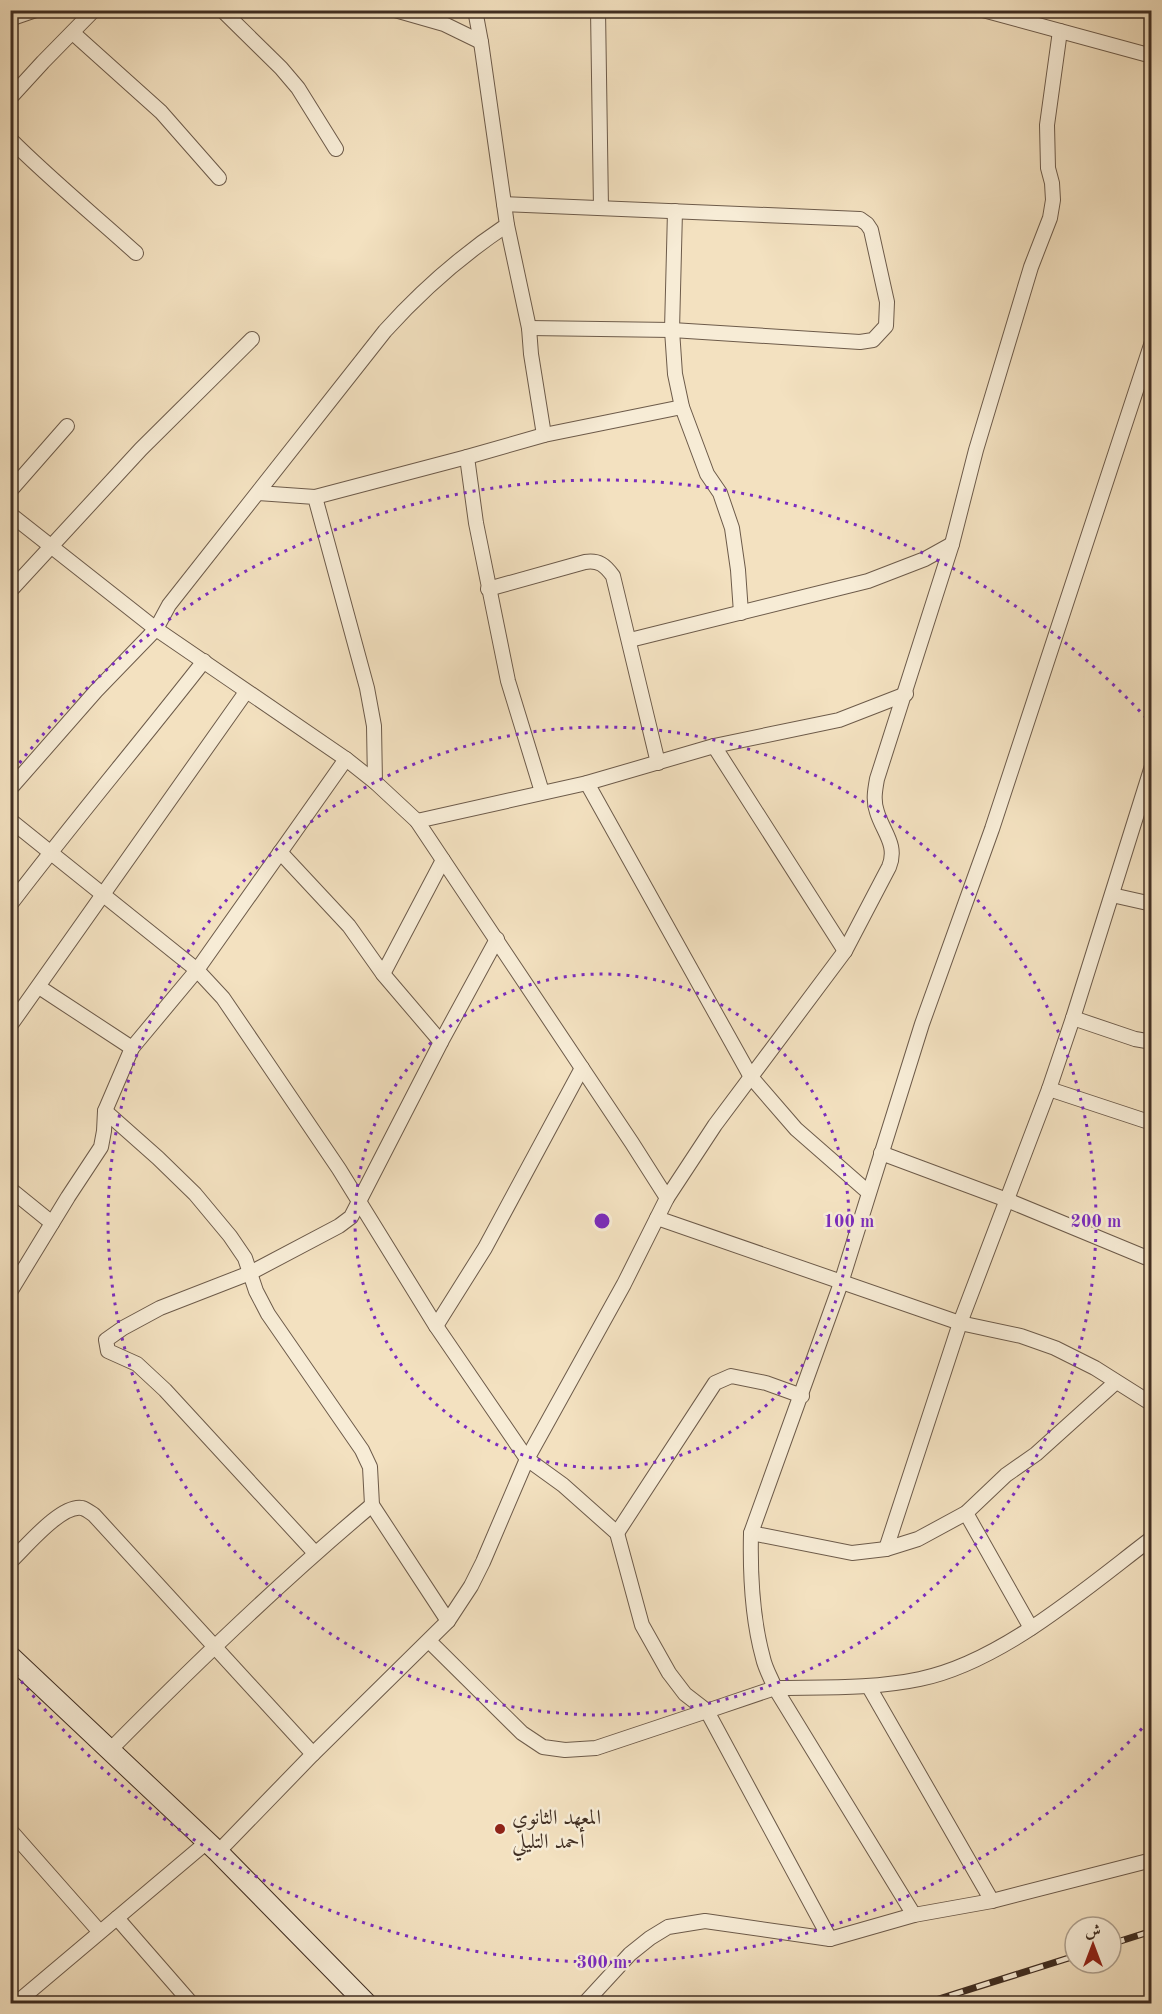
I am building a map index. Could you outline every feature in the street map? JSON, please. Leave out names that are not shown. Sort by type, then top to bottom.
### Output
[{"type":"street","points":[[10,19],[36,10]]},
{"type":"street","points":[[10,98],[94,10]]},
{"type":"street","points":[[222,10],[298,88],[336,149]]},
{"type":"street","points":[[396,10],[444,24],[482,42]]},
{"type":"street","points":[[475,10],[482,42],[507,225],[529,328],[544,435]]},
{"type":"street","points":[[598,10],[601,208]]},
{"type":"street","points":[[983,10],[1152,56]]},
{"type":"street","points":[[15,2004],[99,1931],[213,1847],[313,1754],[448,1621],[471,1586],[527,1459],[624,1284],[667,1198],[715,1125],[844,951],[892,860],[892,843],[877,813],[875,791],[877,779],[952,544],[979,439],[1031,267],[1050,218],[1053,200],[1048,168],[1047,125],[1060,31]]},
{"type":"street","points":[[73,33],[161,112],[219,177]]},
{"type":"street","points":[[10,139],[136,253]]},
{"type":"street","points":[[504,204],[860,219],[871,230],[887,316],[886,326],[880,334],[873,340],[860,342],[672,330],[529,328]]},
{"type":"street","points":[[675,211],[672,330],[675,374],[682,407],[707,474],[720,493],[732,528],[741,613]]},
{"type":"street","points":[[10,789],[96,691],[156,630],[169,604],[385,331],[411,302],[507,225]]},
{"type":"street","points":[[10,591],[141,449],[252,339]]},
{"type":"street","points":[[914,1915],[775,1688],[763,1660],[755,1617],[750,1567],[752,1533],[841,1283],[922,1024],[992,830],[1152,342]]},
{"type":"street","points":[[258,493],[315,497],[544,435],[682,407]]},
{"type":"street","points":[[10,491],[67,426]]},
{"type":"street","points":[[467,457],[488,590],[508,681],[542,792]]},
{"type":"street","points":[[315,497],[367,688],[374,726],[375,782]]},
{"type":"street","points":[[10,514],[156,630],[346,759],[417,821],[667,1198]]},
{"type":"street","points":[[630,640],[868,581],[925,559],[952,544]]},
{"type":"street","points":[[488,590],[594,560],[607,568],[613,576],[630,640],[658,763]]},
{"type":"street","points":[[10,905],[204,661]]},
{"type":"street","points":[[10,1026],[246,692]]},
{"type":"street","points":[[417,821],[587,783],[714,746],[839,720],[906,694]]},
{"type":"street","points":[[714,746],[844,951]]},
{"type":"street","points":[[10,1292],[101,1147],[105,1111],[132,1048],[197,970],[346,759]]},
{"type":"street","points":[[886,1549],[960,1323],[1049,1089],[1152,766]]},
{"type":"street","points":[[587,783],[752,1077],[796,1129],[868,1192]]},
{"type":"street","points":[[10,820],[197,970],[223,998],[359,1202],[436,1326],[527,1459],[563,1485],[617,1533],[642,1625],[669,1673],[685,1694],[707,1711],[830,1939]]},
{"type":"street","points":[[280,852],[349,926],[383,974],[441,1042]]},
{"type":"street","points":[[383,974],[443,860]]},
{"type":"street","points":[[1112,896],[1152,904]]},
{"type":"street","points":[[315,1553],[165,1390],[137,1364],[108,1351],[106,1340],[160,1308],[250,1273],[339,1226],[351,1217],[497,939]]},
{"type":"street","points":[[39,987],[132,1048]]},
{"type":"street","points":[[1073,1018],[1134,1039],[1152,1042]]},
{"type":"street","points":[[436,1326],[485,1248],[582,1068]]},
{"type":"street","points":[[1049,1089],[1152,1123]]},
{"type":"street","points":[[105,1111],[195,1194],[245,1258],[256,1291],[268,1314],[362,1450],[370,1467],[372,1505],[448,1621]]},
{"type":"street","points":[[881,1153],[1007,1200],[1152,1260]]},
{"type":"street","points":[[10,1189],[52,1223]]},
{"type":"street","points":[[657,1218],[960,1323],[1021,1336],[1055,1348],[1095,1368],[1152,1404]]},
{"type":"street","points":[[617,1533],[715,1383],[731,1376],[766,1383],[802,1396]]},
{"type":"street","points":[[752,1533],[852,1553],[886,1549],[918,1539],[966,1513],[1006,1475],[1036,1454],[1116,1382]]},
{"type":"street","points":[[110,1750],[315,1553],[372,1505]]},
{"type":"street","points":[[10,1562],[58,1516],[70,1509],[82,1508],[94,1515],[313,1754]]},
{"type":"street","points":[[966,1513],[1031,1628]]},
{"type":"street","points":[[429,1641],[522,1733],[543,1747],[565,1750],[596,1748],[775,1688],[869,1687],[922,1679],[980,1660],[1031,1628],[1152,1538]]},
{"type":"street","points":[[10,1656],[213,1847],[367,2004]]},
{"type":"street","points":[[869,1687],[992,1901]]},
{"type":"street","points":[[10,1830],[99,1931]]},
{"type":"street","points":[[584,2004],[630,1954],[668,1927],[705,1920],[830,1939],[914,1915],[992,1901],[1152,1860]]},
{"type":"street","points":[[117,1918],[192,2004]]},
{"type":"railway","points":[[1123,1940],[1152,1931]]},
{"type":"railway","points":[[923,2004],[1063,1960]]},
{"type":"place","name":"المعهد الثانوي أحمد التليلي","points":[[500,1829]]}]
